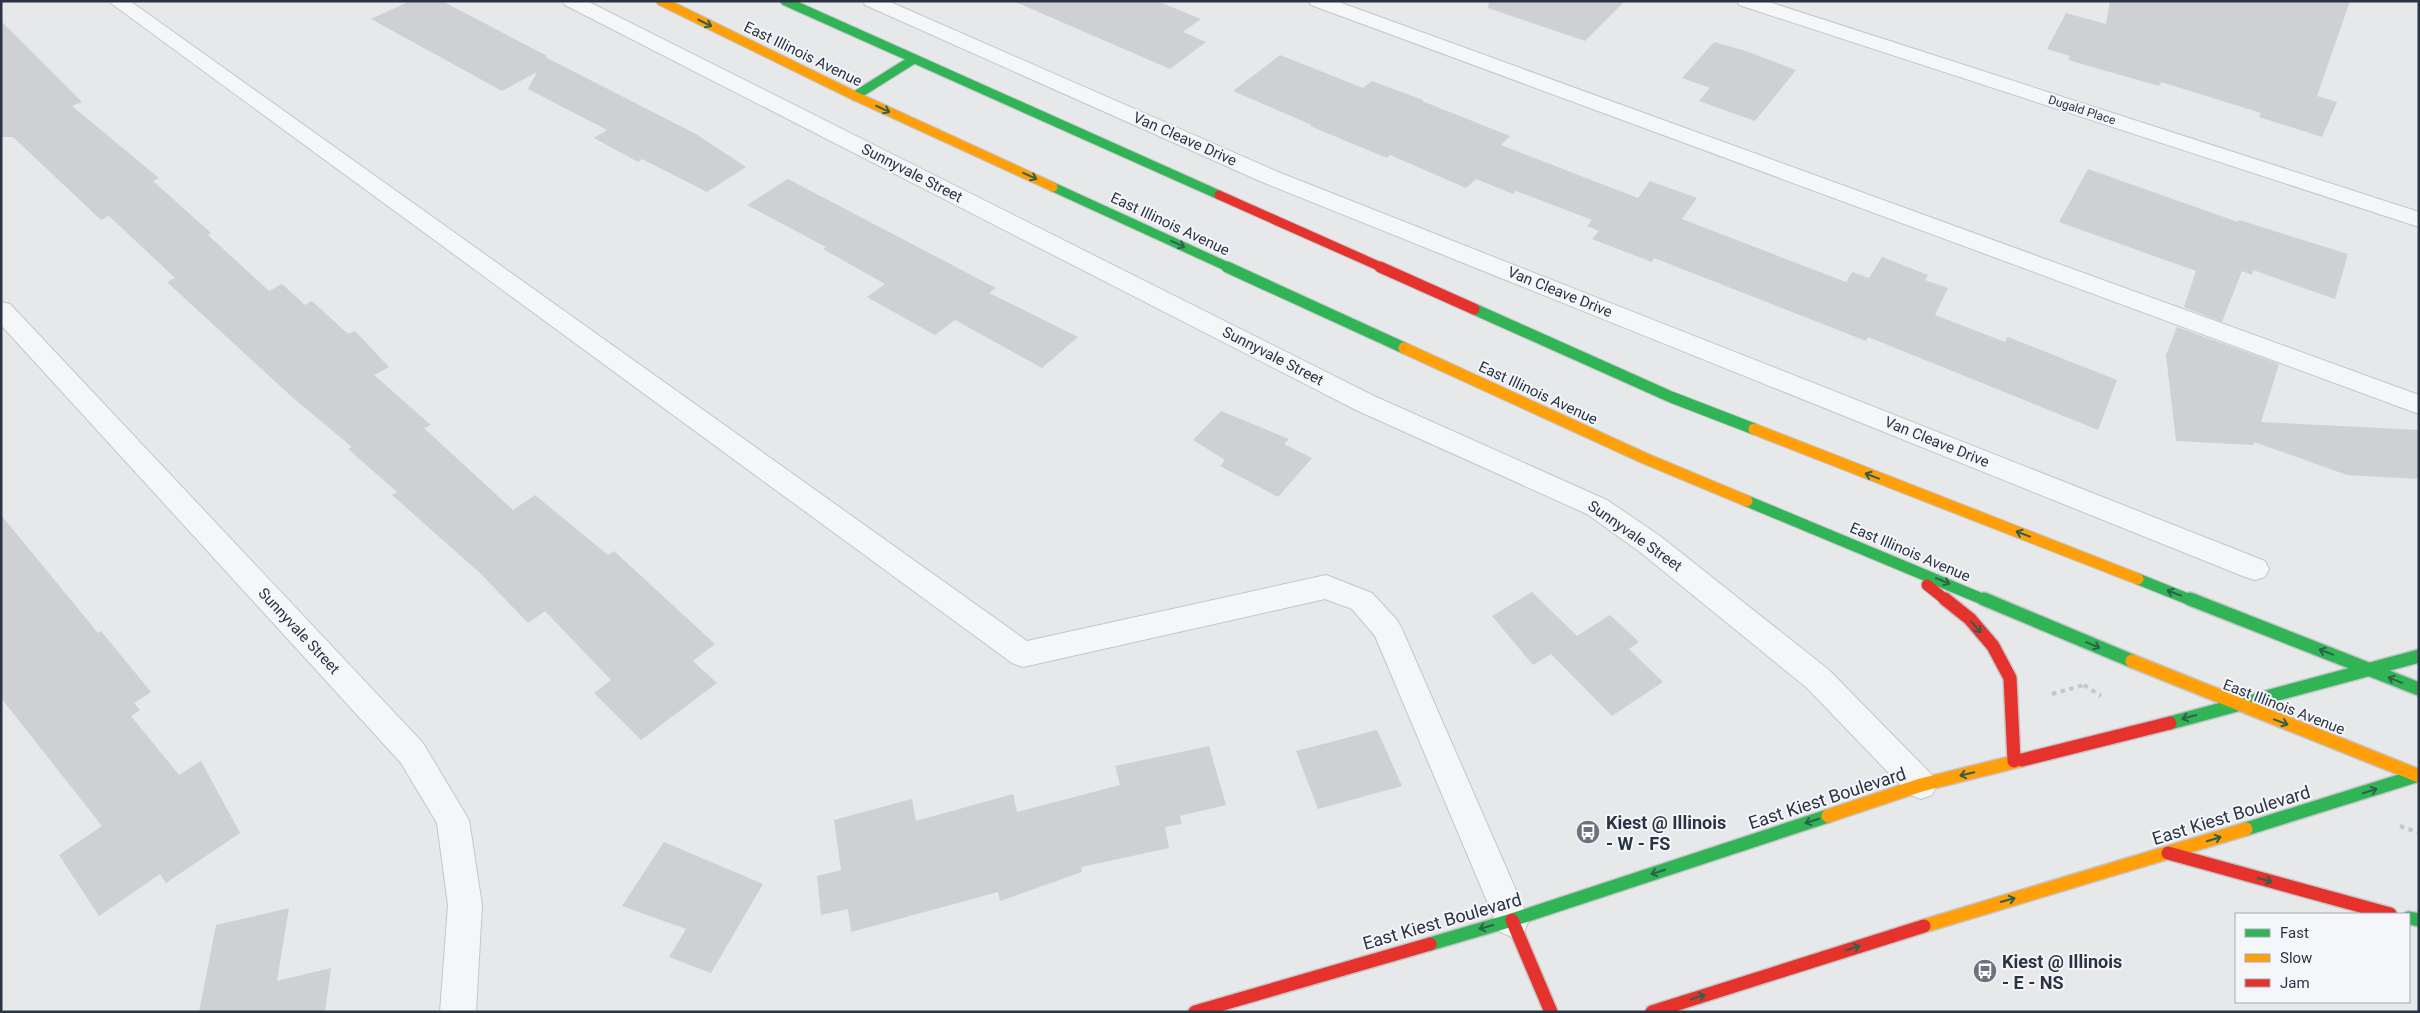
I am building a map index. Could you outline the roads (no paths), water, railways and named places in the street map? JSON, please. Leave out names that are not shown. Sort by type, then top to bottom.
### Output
[{"type":"main road","name":"East Illinois Avenue","points":[[661,1],[855,96],[1644,458],[2236,704],[2418,775]]},
{"type":"main road","points":[[785,1],[1671,397],[2419,690]]},
{"type":"main road","points":[[855,96],[914,59]]},
{"type":"main road","points":[[1898,562],[1970,619],[1993,646],[2010,678],[2014,762]]},
{"type":"main road","name":"East Kiest Boulevard","points":[[1195,1012],[1512,920],[1921,786],[2419,656]]},
{"type":"main road","name":"East Kiest Boulevard","points":[[1652,1012],[1990,905],[2168,853],[2418,775]]},
{"type":"main road","points":[[2168,853],[2386,913]]},
{"type":"main road","points":[[1512,920],[1551,1012]]},
{"type":"street","points":[[117,1],[1023,654],[1326,587],[1362,601],[1387,629],[1512,920]]},
{"type":"street","name":"Sunnyvale Street","points":[[572,1],[1365,403],[1597,507],[1650,544],[1818,679],[1921,786]]},
{"type":"street","name":"Van Cleave Drive","points":[[872,1],[1270,177],[2255,569]]},
{"type":"street","points":[[1318,1],[2419,405]]},
{"type":"street","name":"Dugald Place","points":[[1746,1],[2419,220]]},
{"type":"street","name":"Sunnyvale Street","points":[[1,310],[412,753],[453,820],[465,905],[458,1012]]},
{"type":"place","name":"Kiest @ Illinois - W - FS","points":[[1588,832]]},
{"type":"place","name":"Kiest @ Illinois - E - NS","points":[[1985,971]]}]
